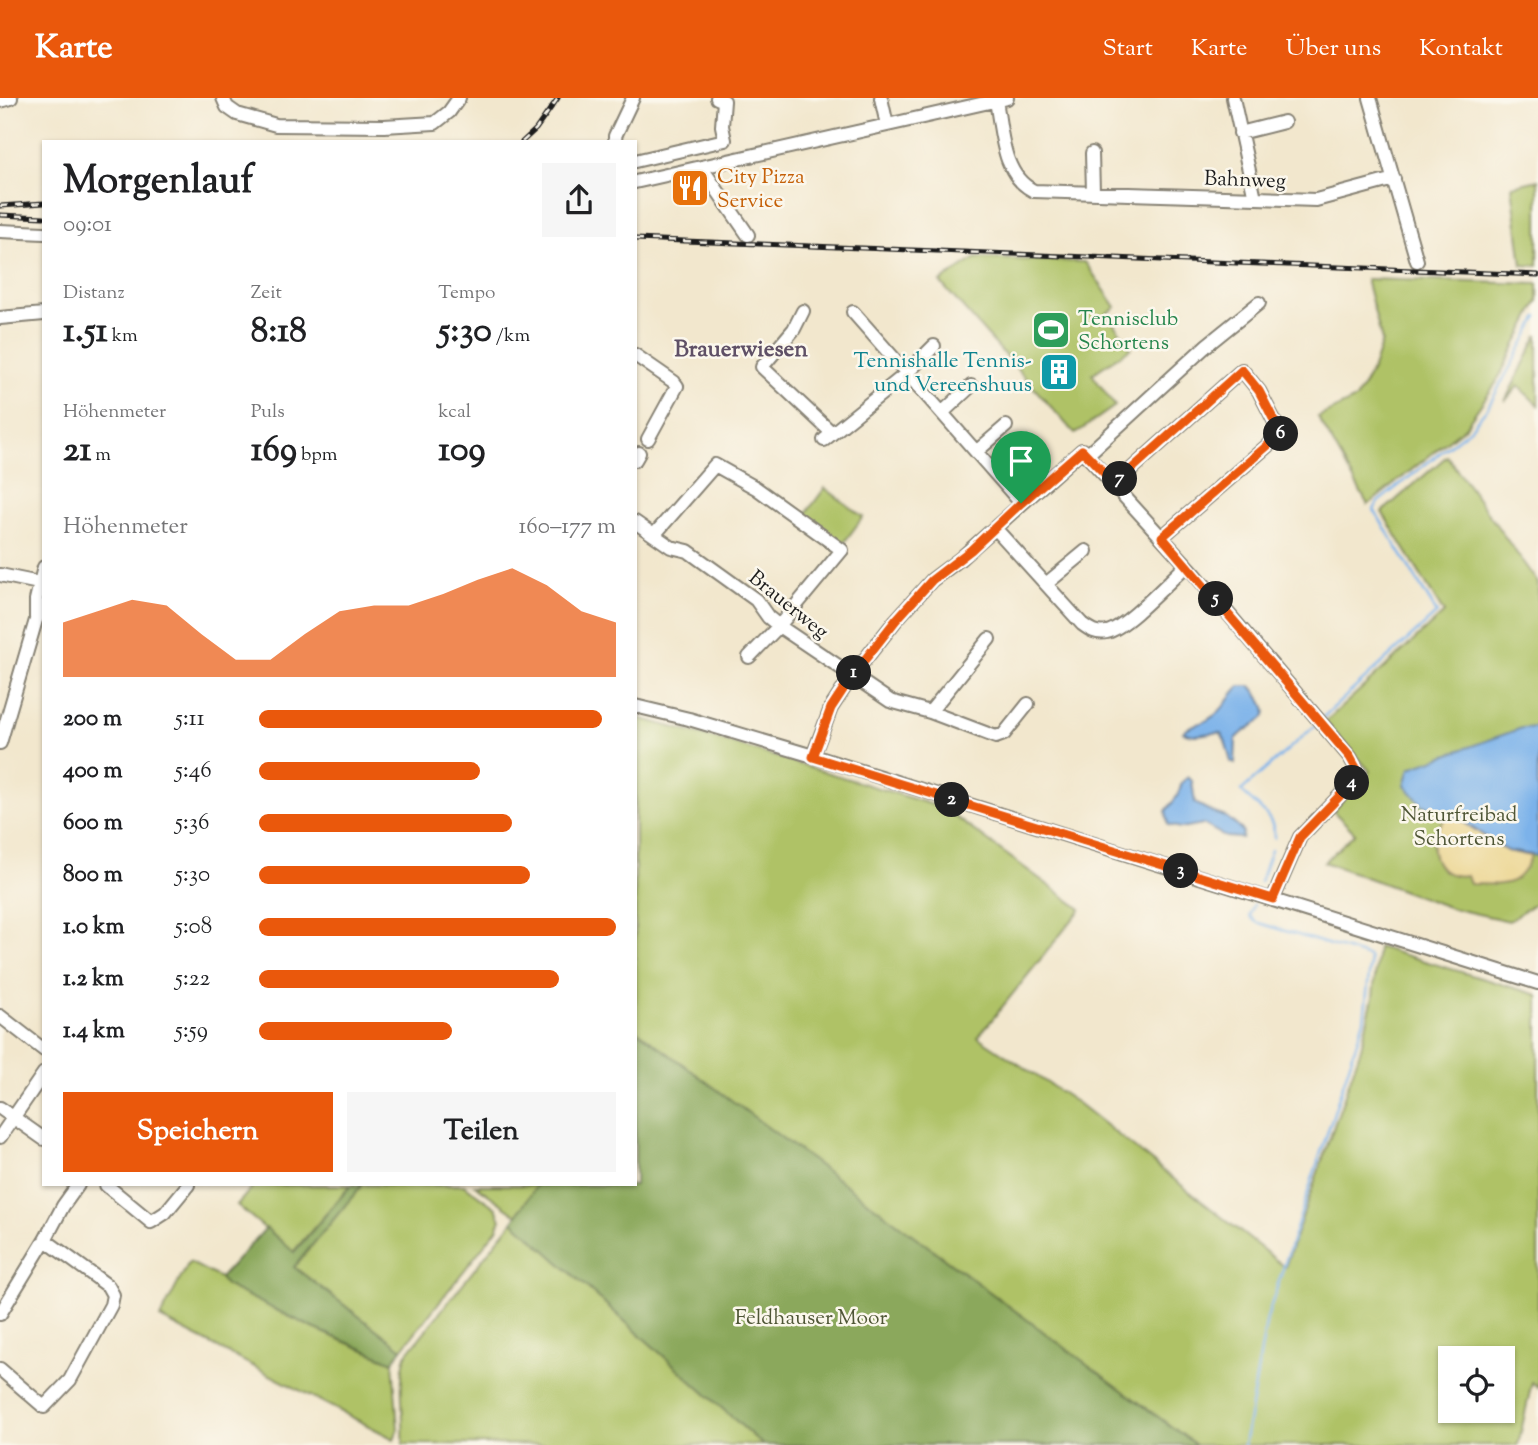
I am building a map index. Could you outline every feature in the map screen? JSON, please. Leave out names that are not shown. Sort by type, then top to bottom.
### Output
[{"type":"street","points":[[0,101],[11,98]]},
{"type":"street","points":[[223,98],[227,107],[237,114],[276,125],[384,126],[435,123],[459,98]]},
{"type":"street","points":[[616,140],[615,136],[633,98]]},
{"type":"street","points":[[637,161],[725,140],[722,126],[724,101],[718,98]]},
{"type":"street","points":[[881,98],[887,125]]},
{"type":"street","points":[[1233,98],[1255,198]]},
{"type":"street","points":[[1370,98],[1417,261]]},
{"type":"street","points":[[637,182],[1001,99]]},
{"type":"street","name":"Bahnweg","points":[[1001,99],[1010,165],[1017,180],[1034,191],[1316,200],[1394,179]]},
{"type":"street","points":[[1240,133],[1284,122]]},
{"type":"street","points":[[1093,153],[1093,192]]},
{"type":"street","points":[[705,168],[706,174],[748,235]]},
{"type":"street","points":[[0,231],[42,233]]},
{"type":"street","points":[[1087,455],[1207,345],[1259,303]]},
{"type":"street","points":[[803,311],[794,329],[762,367],[827,436],[934,346]]},
{"type":"street","points":[[853,312],[1021,503]]},
{"type":"street","points":[[0,318],[42,314]]},
{"type":"street","points":[[637,356],[677,386],[648,439]]},
{"type":"street","points":[[1115,484],[1242,370],[1259,391],[1281,434],[1162,537]]},
{"type":"street","points":[[942,412],[971,386]]},
{"type":"street","points":[[976,452],[1006,426]]},
{"type":"street","points":[[813,757],[831,708],[852,676],[896,620],[932,580],[960,559],[1082,450],[1162,537],[1320,721],[1350,757],[1360,775],[1300,837],[1273,899]]},
{"type":"street","points":[[654,535],[715,465],[756,488],[842,550],[779,626],[749,657]]},
{"type":"street","name":"Brauerweg","points":[[637,523],[671,547],[688,551],[756,600],[768,617],[779,626],[890,701],[930,712],[996,737],[1004,734],[1028,704]]},
{"type":"street","points":[[995,528],[1091,631],[1106,632],[1116,628],[1186,565]]},
{"type":"street","points":[[1046,584],[1086,551]]},
{"type":"street","points":[[0,575],[42,584],[36,600],[36,620]]},
{"type":"street","points":[[0,743],[36,620],[42,610]]},
{"type":"street","points":[[930,712],[989,639]]},
{"type":"street","points":[[637,706],[689,719],[813,757],[1538,983]]},
{"type":"street","points":[[0,1016],[42,1048]]},
{"type":"street","points":[[0,1137],[42,1076]]},
{"type":"street","points":[[0,1108],[42,1138]]},
{"type":"street","points":[[0,1314],[77,1186]]},
{"type":"street","points":[[107,1186],[151,1222],[165,1213],[187,1186]]},
{"type":"street","points":[[0,1368],[44,1407],[70,1380],[111,1305],[113,1295],[108,1286],[45,1240]]},
{"type":"green space","points":[[1538,180],[1538,266],[1522,265],[1512,186]]},
{"type":"green space","name":"Tennisclub Schortens","points":[[976,258],[1085,262],[1116,307],[1107,313],[1131,348],[1092,374],[1115,406],[1075,434],[940,282]]},
{"type":"green space","points":[[1366,279],[1538,284],[1538,302],[1496,383],[1465,427],[1368,505],[1318,417],[1356,399],[1373,368],[1382,341]]},
{"type":"green space","points":[[1538,335],[1538,405],[1518,386],[1505,401]]},
{"type":"green space","name":"Naturfreibad Schortens","points":[[1447,456],[1538,583],[1538,901],[1509,921],[1451,908],[1324,862],[1355,833],[1333,811],[1370,771],[1325,722],[1444,613],[1382,512]]},
{"type":"green space","points":[[825,488],[863,517],[842,545],[804,516]]},
{"type":"green space","points":[[637,718],[731,743],[943,808],[1081,909],[978,1037],[1079,1104],[1285,1267],[1361,1048],[1373,997],[1378,947],[1538,995],[1538,1387],[1532,1382],[1518,1445],[1196,1445],[637,1033]]},
{"type":"green space","name":"Feldhauser Moor","points":[[637,1032],[1196,1445],[763,1445],[513,1221],[536,1186],[637,1186]]},
{"type":"green space","points":[[253,1186],[350,1186],[293,1252],[237,1205]]},
{"type":"green space","points":[[350,1186],[361,1186],[294,1267],[402,1349],[393,1362],[311,1327],[225,1285],[220,1278],[266,1228],[294,1252]]},
{"type":"green space","points":[[361,1186],[465,1186],[496,1208],[501,1219],[497,1229],[402,1349],[294,1267]]},
{"type":"green space","points":[[476,1186],[536,1186],[517,1215]]},
{"type":"green space","points":[[513,1221],[763,1445],[403,1444],[402,1388],[406,1355]]},
{"type":"green space","points":[[189,1262],[220,1278],[225,1285],[311,1327],[393,1362],[398,1429],[394,1439],[160,1318]]},
{"type":"sand","points":[[1450,813],[1507,851],[1531,856],[1521,875],[1508,883],[1470,884],[1467,875],[1458,876],[1443,870],[1434,857],[1433,840],[1437,829]]},
{"type":"water","points":[[1240,686],[1251,686],[1266,713],[1236,739],[1235,764],[1231,762],[1221,733],[1194,735],[1183,732],[1188,727],[1214,716]]},
{"type":"water","points":[[1538,727],[1538,856],[1507,851],[1450,813],[1422,805],[1405,785],[1410,768],[1522,728]]},
{"type":"water","points":[[1188,777],[1192,781],[1195,803],[1226,817],[1243,831],[1242,838],[1226,837],[1203,824],[1181,828],[1168,825],[1166,811],[1178,795],[1182,782]]},
{"type":"waterway","points":[[1321,719],[1437,613],[1374,510],[1378,502],[1470,429],[1488,407],[1538,317]]},
{"type":"waterway","points":[[1274,838],[1272,824],[1264,812],[1241,791],[1317,724]]},
{"type":"waterway","points":[[1260,882],[1271,850]]},
{"type":"waterway","points":[[1244,1445],[1267,1318],[1364,1020],[1370,966],[1369,957],[1256,922],[1250,916],[1254,904]]},
{"type":"railway","points":[[524,140],[536,129],[558,98]]},
{"type":"railway","points":[[0,206],[42,203]]},
{"type":"railway","points":[[0,215],[42,217]]},
{"type":"railway","points":[[637,239],[1538,275]]},
{"type":"place","name":"City Pizza Service","points":[[690,188]]},
{"type":"place","name":"Tennisclub Schortens","points":[[1051,330]]},
{"type":"place","name":"Tennishalle Tennis- und Vereenshuus","points":[[1059,372]]},
{"type":"district","name":"Brauerwiesen","points":[[741,348]]},
{"type":"route","points":[[1242,370],[1259,391],[1281,434],[1162,537],[1350,757],[1360,775],[1300,837],[1273,899],[813,757],[831,708],[852,676],[896,620],[932,580],[986,537],[1021,503],[1082,450],[1115,484],[1242,370]]}]
